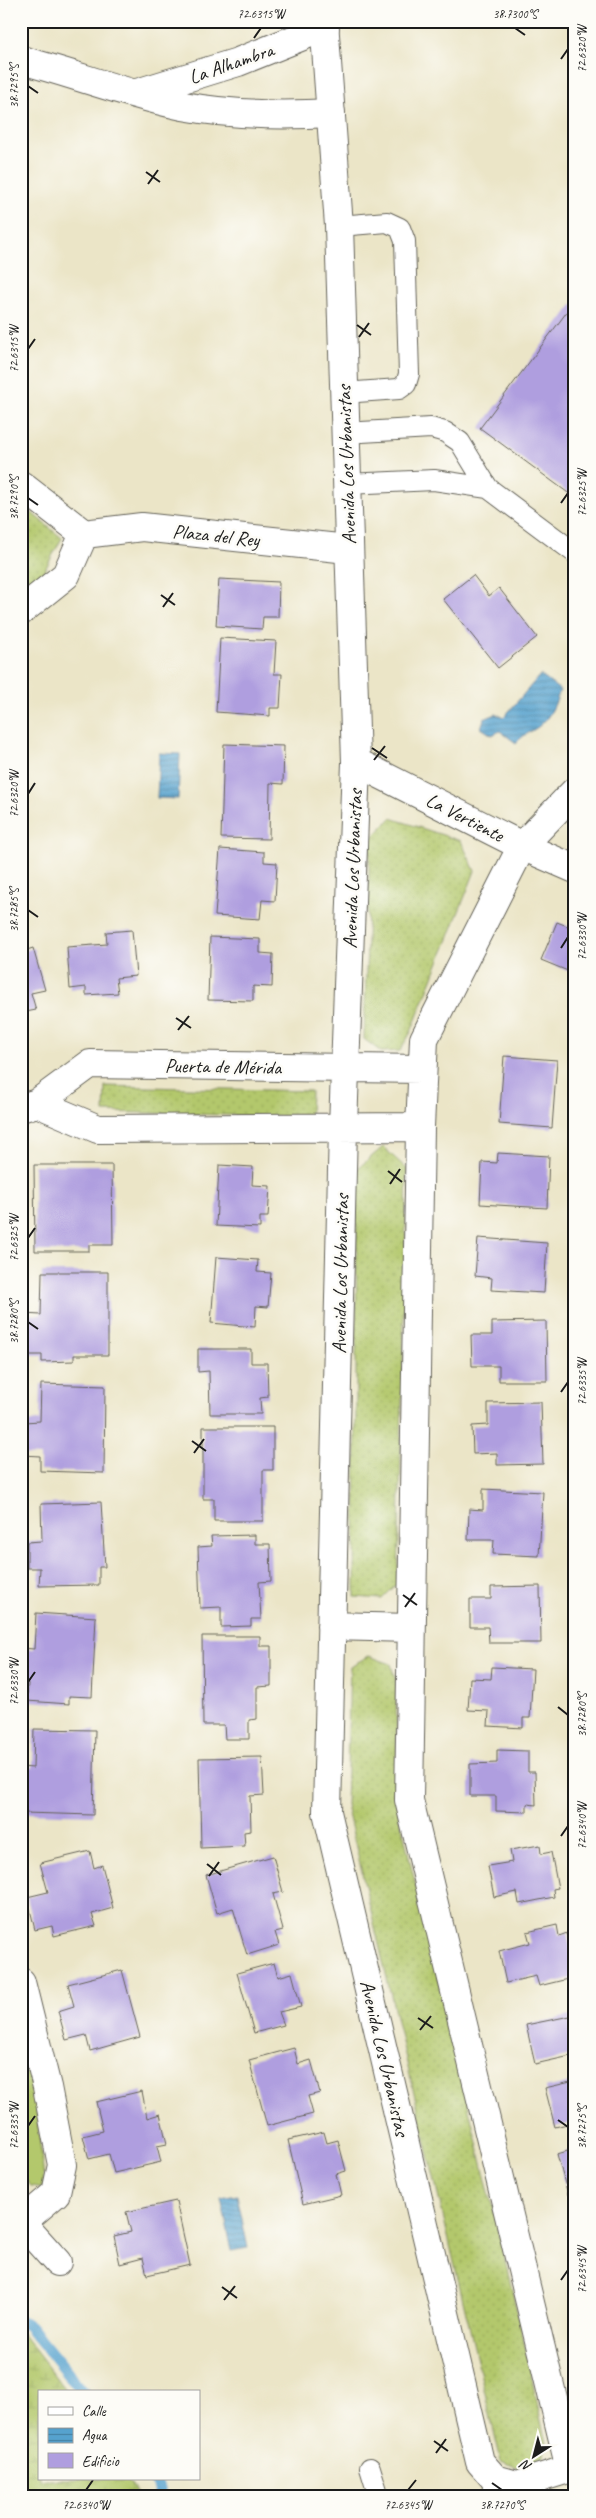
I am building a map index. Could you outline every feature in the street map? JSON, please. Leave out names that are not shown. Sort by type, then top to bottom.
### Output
[{"type":"street","name":"La Alhambra","points":[[135,94],[238,62],[325,24]]},
{"type":"street","name":"Avenida Los Urbanistas","points":[[325,24],[339,226],[344,432],[356,762],[343,1127],[327,1812],[480,2462],[493,2488]]},
{"type":"street","name":"La Alhambra","points":[[21,60],[182,106],[231,113],[288,116],[331,112]]},
{"type":"street","points":[[21,485],[84,534],[66,575],[21,612]]},
{"type":"street","name":"Plaza del Rey","points":[[84,534],[142,527],[348,549]]},
{"type":"street","name":"La Vertiente","points":[[356,762],[522,846],[575,869]]},
{"type":"street","points":[[493,2488],[518,2485],[572,2468],[409,1800],[421,1069],[424,1039],[522,846],[575,791]]},
{"type":"street","name":"Puerta de Mérida","points":[[29,1105],[90,1064],[421,1069]]},
{"type":"street","name":"Puerta de Mérida","points":[[29,1105],[98,1129],[420,1127]]},
{"type":"street","points":[[331,1626],[411,1628]]},
{"type":"street","points":[[21,1982],[47,2087],[62,2165],[56,2193],[21,2222],[57,2262]]},
{"type":"lane","points":[[339,226],[387,222],[400,228],[405,241],[409,374],[406,384],[399,388],[343,392]]},
{"type":"lane","points":[[344,432],[431,428],[445,432],[460,442],[488,488],[575,552]]},
{"type":"lane","points":[[347,484],[434,480],[488,488]]},
{"type":"lane","points":[[370,2468],[379,2497]]},
{"type":"green space","points":[[21,504],[62,538],[43,573],[21,591]]},
{"type":"green space","points":[[391,818],[461,841],[475,871],[411,1032],[400,1051],[381,1052],[364,1039],[370,840]]},
{"type":"green space","points":[[105,1086],[311,1091],[310,1117],[104,1112]]},
{"type":"green space","points":[[383,1147],[407,1169],[398,1583],[382,1599],[355,1597],[357,1169]]},
{"type":"green space","points":[[369,1656],[391,1664],[396,1682],[397,1806],[522,2332],[547,2449],[538,2465],[528,2471],[501,2461],[346,1805],[350,1666]]},
{"type":"green space","points":[[21,2045],[34,2090],[45,2188],[31,2186],[21,2175]]},
{"type":"green space","points":[[21,2332],[65,2390],[38,2390],[38,2480],[128,2480],[139,2497],[21,2497]]},
{"type":"water","points":[[540,675],[560,690],[552,710],[538,727],[516,743],[500,731],[492,735],[481,728],[484,719],[496,714],[504,717]]},
{"type":"water","points":[[159,753],[180,754],[178,799],[157,798]]},
{"type":"water","points":[[237,2195],[248,2248],[232,2251],[221,2198]]},
{"type":"building","points":[[575,301],[575,498],[480,428]]},
{"type":"building","points":[[473,575],[489,596],[499,588],[537,637],[498,668],[443,599]]},
{"type":"building","points":[[219,579],[279,582],[278,617],[263,617],[262,629],[216,626]]},
{"type":"building","points":[[220,638],[276,641],[274,674],[282,674],[280,708],[270,708],[270,716],[216,712]]},
{"type":"building","points":[[224,744],[284,746],[283,784],[270,783],[269,839],[221,838]]},
{"type":"building","points":[[220,849],[264,852],[264,862],[277,863],[275,901],[262,900],[260,919],[215,916]]},
{"type":"building","points":[[557,922],[575,929],[575,974],[541,960]]},
{"type":"building","points":[[132,930],[136,976],[116,978],[118,993],[86,995],[86,987],[70,989],[67,947],[107,944],[106,932]]},
{"type":"building","points":[[210,937],[260,939],[260,953],[273,954],[272,987],[253,986],[253,1001],[208,1000]]},
{"type":"building","points":[[33,948],[45,990],[31,993],[36,1010],[21,1013],[21,952]]},
{"type":"building","points":[[504,1056],[557,1060],[552,1128],[499,1124]]},
{"type":"building","points":[[498,1153],[549,1156],[547,1208],[480,1204],[482,1162],[497,1163]]},
{"type":"building","points":[[34,1165],[112,1165],[113,1245],[89,1245],[89,1251],[35,1251]]},
{"type":"building","points":[[219,1165],[253,1167],[252,1185],[270,1186],[268,1217],[260,1217],[260,1228],[216,1226]]},
{"type":"building","points":[[478,1238],[547,1243],[544,1293],[491,1290],[492,1278],[475,1276]]},
{"type":"building","points":[[216,1257],[258,1260],[257,1272],[271,1273],[268,1307],[256,1306],[255,1327],[211,1323]]},
{"type":"building","points":[[42,1272],[108,1272],[108,1355],[74,1355],[74,1361],[42,1362],[42,1355],[23,1355],[23,1314],[41,1315]]},
{"type":"building","points":[[546,1321],[547,1381],[499,1381],[499,1366],[472,1366],[471,1335],[492,1335],[492,1322]]},
{"type":"building","points":[[198,1349],[251,1349],[251,1363],[267,1363],[268,1397],[260,1398],[261,1414],[210,1414],[209,1371],[198,1372]]},
{"type":"building","points":[[41,1384],[105,1386],[104,1473],[40,1471],[40,1456],[23,1455],[24,1422],[40,1421]]},
{"type":"building","points":[[541,1402],[543,1464],[497,1465],[497,1453],[473,1454],[472,1426],[488,1425],[488,1403]]},
{"type":"building","points":[[203,1427],[273,1427],[273,1470],[263,1470],[263,1521],[214,1521],[214,1499],[203,1499]]},
{"type":"building","points":[[483,1489],[543,1492],[539,1556],[493,1554],[494,1540],[468,1540],[469,1509],[483,1510]]},
{"type":"building","points":[[101,1502],[105,1567],[99,1567],[99,1585],[39,1586],[40,1568],[27,1568],[27,1542],[42,1541],[41,1504]]},
{"type":"building","points":[[255,1535],[255,1544],[270,1544],[271,1581],[259,1582],[261,1619],[251,1619],[251,1626],[221,1627],[221,1607],[200,1608],[198,1547],[212,1546],[211,1536]]},
{"type":"building","points":[[540,1586],[541,1643],[489,1643],[488,1627],[470,1627],[470,1599],[491,1599],[491,1587]]},
{"type":"building","points":[[36,1613],[96,1617],[92,1697],[69,1696],[69,1704],[27,1701],[28,1683],[21,1683],[21,1648],[34,1649]]},
{"type":"building","points":[[202,1636],[260,1636],[260,1646],[271,1646],[271,1686],[257,1687],[257,1719],[249,1720],[249,1739],[225,1739],[224,1725],[203,1725]]},
{"type":"building","points":[[492,1667],[533,1669],[530,1718],[523,1718],[523,1728],[488,1726],[489,1711],[468,1710],[470,1678],[491,1679]]},
{"type":"building","points":[[34,1729],[95,1730],[93,1815],[24,1813],[24,1799],[21,1799],[21,1767],[33,1768]]},
{"type":"building","points":[[497,1750],[528,1751],[528,1772],[535,1772],[536,1805],[527,1804],[527,1812],[496,1811],[496,1796],[470,1796],[470,1764],[497,1763]]},
{"type":"building","points":[[262,1757],[264,1795],[250,1796],[251,1831],[244,1832],[245,1846],[201,1848],[199,1758]]},
{"type":"building","points":[[540,1845],[541,1854],[551,1852],[558,1888],[553,1889],[554,1897],[519,1904],[517,1892],[494,1897],[488,1866],[512,1862],[510,1850]]},
{"type":"building","points":[[90,1851],[94,1868],[102,1865],[113,1908],[92,1914],[96,1926],[54,1936],[52,1926],[35,1930],[27,1897],[48,1892],[40,1863]]},
{"type":"building","points":[[273,1856],[283,1892],[273,1894],[283,1930],[275,1932],[279,1945],[247,1955],[233,1908],[217,1913],[206,1875]]},
{"type":"building","points":[[557,1925],[559,1936],[567,1933],[575,1968],[570,1970],[572,1978],[539,1986],[536,1976],[506,1983],[499,1951],[530,1943],[527,1932]]},
{"type":"building","points":[[274,1963],[278,1977],[292,1973],[301,2007],[279,2012],[284,2025],[254,2033],[237,1973]]},
{"type":"building","points":[[122,1970],[140,2037],[90,2051],[86,2035],[66,2040],[58,2011],[74,2006],[68,1984]]},
{"type":"building","points":[[575,2015],[575,2055],[535,2064],[526,2025]]},
{"type":"building","points":[[294,2048],[298,2064],[311,2060],[320,2093],[308,2096],[313,2114],[267,2126],[249,2060]]},
{"type":"building","points":[[575,2081],[575,2122],[555,2127],[545,2088]]},
{"type":"building","points":[[142,2091],[147,2118],[160,2114],[167,2144],[157,2146],[161,2162],[114,2173],[109,2154],[89,2159],[83,2136],[103,2131],[96,2102]]},
{"type":"building","points":[[324,2132],[327,2143],[338,2140],[346,2171],[336,2174],[341,2195],[303,2204],[288,2140]]},
{"type":"building","points":[[575,2149],[575,2193],[568,2195],[557,2154]]},
{"type":"building","points":[[176,2201],[190,2265],[147,2275],[143,2258],[120,2264],[114,2236],[131,2232],[126,2212]]},
{"type":"waterway","points":[[21,2321],[29,2326],[81,2390]]},
{"type":"waterway","points":[[155,2480],[161,2497]]}]
